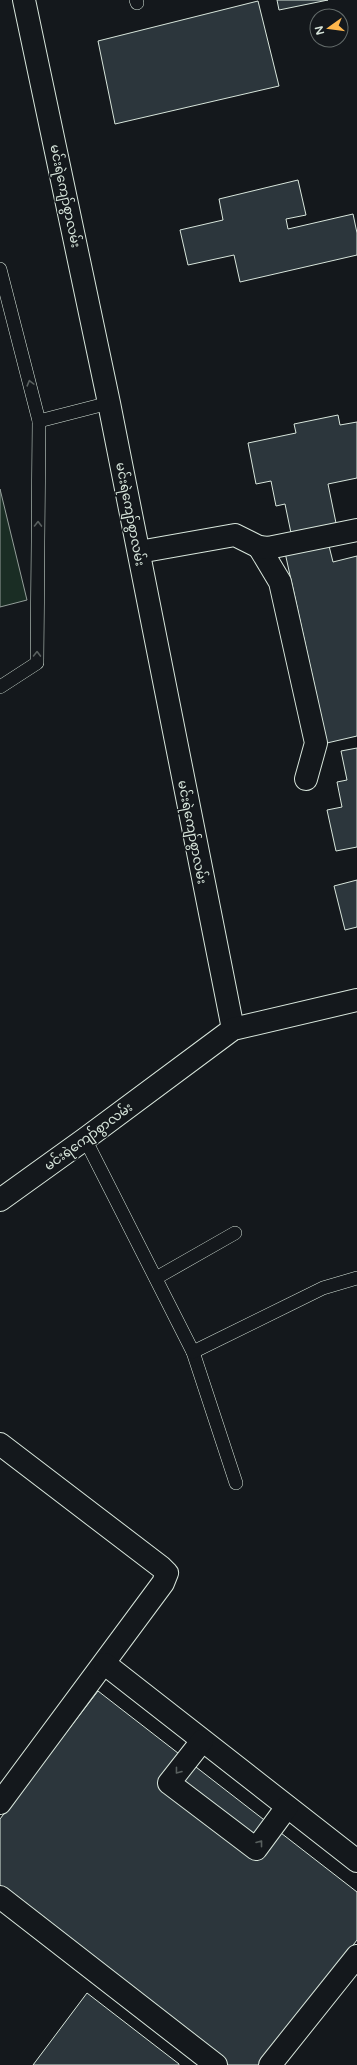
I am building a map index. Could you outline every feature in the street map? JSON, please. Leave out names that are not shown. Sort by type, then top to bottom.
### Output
[{"type":"street","name":"မင်းရဲကျော်စွာလမ်း","points":[[24,0],[109,403],[232,1029]]},
{"type":"street","points":[[139,552],[235,535],[259,547],[268,548],[357,530]]},
{"type":"street","points":[[259,547],[280,582],[316,743],[306,779]]},
{"type":"street","name":"မင်းရဲကျော်စွာလမ်း","points":[[0,1200],[85,1139],[232,1029],[357,1000]]},
{"type":"street","points":[[0,1444],[167,1573],[163,1583],[105,1664],[0,1804]]},
{"type":"street","points":[[105,1664],[357,1861]]},
{"type":"street","points":[[202,1741],[169,1783],[256,1849],[287,1807]]},
{"type":"street","points":[[0,1896],[216,2065]]},
{"type":"street","points":[[270,2065],[357,1956]]},
{"type":"lane","points":[[0,270],[39,421],[37,663],[0,688]]},
{"type":"lane","points":[[39,421],[109,403]]},
{"type":"lane","points":[[85,1139],[193,1352],[236,1483]]},
{"type":"lane","points":[[156,1278],[235,1233]]},
{"type":"lane","points":[[193,1352],[323,1288],[357,1278]]},
{"type":"green space","points":[[0,489],[27,600],[0,607]]},
{"type":"building","points":[[277,0],[328,0],[279,10]]},
{"type":"building","points":[[258,1],[279,86],[115,124],[98,41]]},
{"type":"building","points":[[298,180],[306,215],[286,219],[288,229],[353,214],[357,233],[357,255],[240,282],[234,255],[188,265],[180,230],[223,220],[219,199]]},
{"type":"building","points":[[338,415],[340,425],[357,422],[357,478],[328,484],[336,523],[291,533],[285,504],[276,506],[271,481],[256,484],[248,443],[296,433],[294,424]]},
{"type":"building","points":[[327,538],[333,562],[357,556],[357,736],[327,743],[284,548]]},
{"type":"building","points":[[357,748],[357,847],[336,851],[327,810],[342,807],[337,782],[347,780],[341,751]]},
{"type":"building","points":[[357,880],[357,927],[345,930],[334,886]]},
{"type":"building","points":[[98,1691],[357,1892],[357,1940],[261,2065],[228,2065],[0,1888],[0,1819]]},
{"type":"building","points":[[87,1993],[179,2064],[179,2065],[33,2065]]}]
